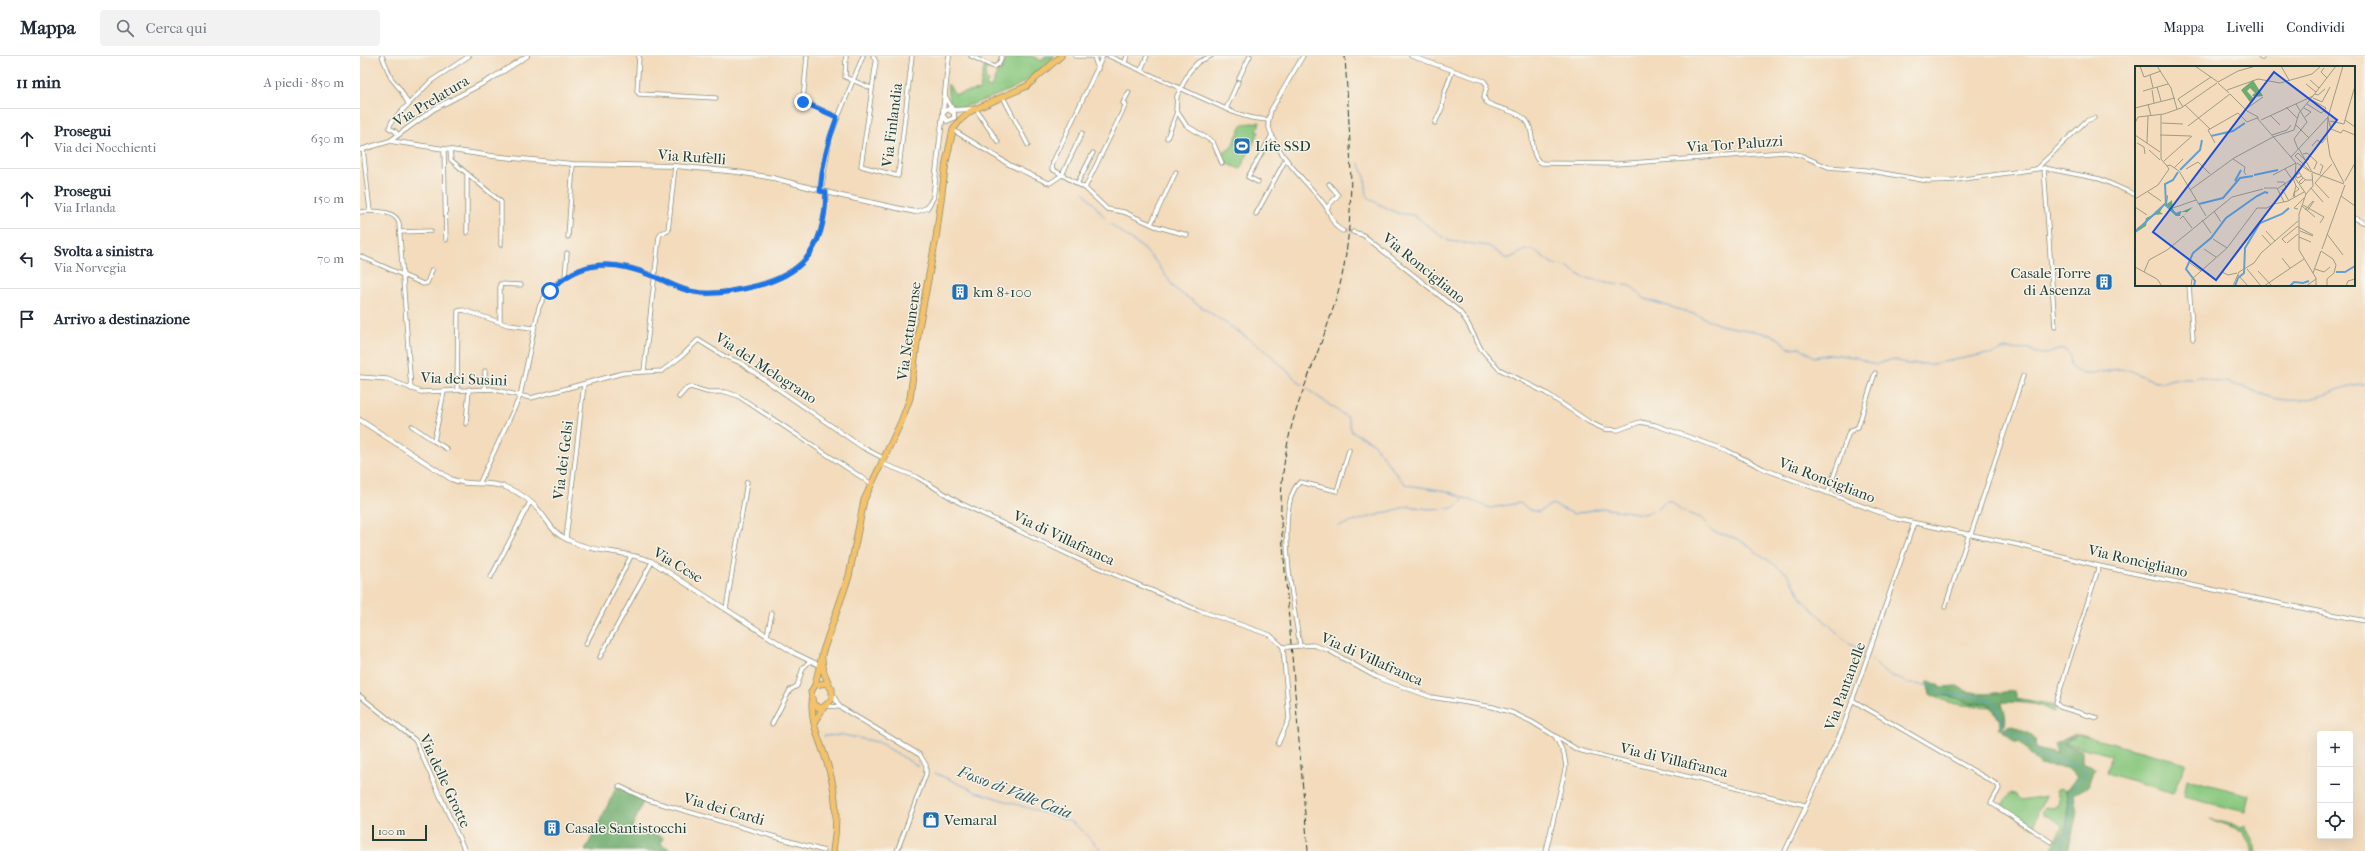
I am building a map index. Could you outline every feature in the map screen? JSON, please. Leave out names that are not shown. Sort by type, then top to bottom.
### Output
[{"type":"main road","name":"Via Nettunense","points":[[834,851],[836,820],[834,791],[813,722],[811,692],[816,685],[822,655],[848,579],[861,509],[870,483],[904,415],[912,394],[918,331],[936,238],[946,162],[953,130],[959,120],[975,108],[1003,97],[1034,82],[1061,56]]},
{"type":"main road","name":"Via Nettunense","points":[[822,655],[824,673],[833,695]]},
{"type":"main road","points":[[816,685],[821,682],[829,684]]},
{"type":"main road","points":[[813,722],[826,707],[833,695]]},
{"type":"main road","points":[[812,703],[817,707],[826,707]]},
{"type":"street","points":[[382,56],[390,78],[399,87],[409,105]]},
{"type":"street","points":[[398,135],[395,131],[389,128],[390,124],[433,79],[469,56]]},
{"type":"street","name":"Via Prelatura","points":[[390,141],[441,105],[488,81],[527,56]]},
{"type":"street","points":[[639,56],[637,91],[639,94],[716,98]]},
{"type":"street","points":[[807,56],[803,102],[837,117]]},
{"type":"street","points":[[846,56],[844,76],[853,80]]},
{"type":"street","points":[[820,191],[827,145],[837,117],[863,56]]},
{"type":"street","name":"Via Finlandia","points":[[873,56],[876,61],[861,166],[898,176],[912,56]]},
{"type":"street","points":[[942,127],[949,56]]},
{"type":"street","points":[[971,56],[994,67],[999,63],[1002,56]]},
{"type":"street","points":[[1075,56],[1101,56],[1098,68],[1053,162],[1053,170],[1085,188],[1107,209],[1127,213],[1151,224],[1187,235]]},
{"type":"street","points":[[1109,56],[1226,109],[1248,117],[1268,120]]},
{"type":"street","points":[[1125,62],[1127,56]]},
{"type":"street","points":[[1141,70],[1147,56]]},
{"type":"street","points":[[1167,138],[1177,112],[1176,104],[1180,89],[1193,66],[1210,56]]},
{"type":"street","points":[[1226,109],[1250,56]]},
{"type":"street","points":[[1303,56],[1268,120],[1272,134],[1286,159],[1327,208],[1335,225],[1343,231]]},
{"type":"street","name":"Via Tor Paluzzi","points":[[1412,56],[1483,80],[1487,85],[1484,97],[1486,102],[1526,120],[1532,133],[1536,157],[1542,163],[1616,164],[1785,152],[1800,155],[1828,167],[1862,169],[1902,178],[1932,181],[1967,179],[2044,168],[2100,179],[2135,195]]},
{"type":"street","points":[[1094,57],[1098,68]]},
{"type":"street","points":[[1436,123],[1442,108],[1444,94],[1453,70]]},
{"type":"street","name":"Via Finlandia","points":[[853,80],[871,88]]},
{"type":"street","points":[[945,92],[952,110],[959,120]]},
{"type":"street","points":[[1085,188],[1126,104],[1123,103],[1129,92]]},
{"type":"street","points":[[1003,97],[1028,145]]},
{"type":"street","points":[[943,114],[946,109],[952,110],[975,108],[998,142]]},
{"type":"street","points":[[952,110],[950,120],[953,130],[1013,166],[1050,183],[1062,175],[1082,134]]},
{"type":"street","points":[[1177,112],[1188,127],[1212,141],[1222,163]]},
{"type":"street","points":[[943,114],[950,120],[959,120]]},
{"type":"street","points":[[2037,168],[2086,121],[2094,118]]},
{"type":"street","points":[[942,127],[950,120]]},
{"type":"street","name":"Via Rufelli","points":[[361,150],[390,141],[444,149],[573,164],[675,166],[761,176],[909,212],[925,210],[930,204],[934,195],[942,127]]},
{"type":"street","points":[[1258,182],[1248,177],[1272,134]]},
{"type":"street","points":[[444,149],[446,240]]},
{"type":"street","points":[[450,149],[451,160],[501,202],[501,245]]},
{"type":"street","points":[[361,150],[370,211]]},
{"type":"street","points":[[1077,184],[1092,154]]},
{"type":"street","points":[[1256,214],[1286,159]]},
{"type":"street","points":[[568,237],[573,164]]},
{"type":"street","points":[[644,371],[654,276],[660,236],[668,230],[675,166]]},
{"type":"street","points":[[2044,168],[2055,327]]},
{"type":"street","points":[[1151,224],[1176,172]]},
{"type":"street","points":[[467,174],[467,233]]},
{"type":"street","points":[[1327,208],[1338,195],[1329,184]]},
{"type":"street","points":[[480,482],[520,396],[534,328],[543,300],[566,277],[586,267],[606,264],[626,267],[654,276],[682,289],[705,293],[756,286],[780,279],[800,265],[817,242],[824,217],[826,192]]},
{"type":"street","points":[[360,212],[384,212],[396,217],[399,222],[411,388]]},
{"type":"street","points":[[2355,218],[2365,223]]},
{"type":"street","points":[[400,232],[431,231]]},
{"type":"street","name":"Via Roncigliano","points":[[1353,232],[1363,235],[1460,313],[1481,348],[1499,369],[1546,393],[1593,424],[1613,430],[1638,422],[1655,424],[1726,450],[1764,469],[1828,492],[1889,517],[2060,554],[2099,566],[2365,621]]},
{"type":"street","points":[[566,277],[567,253]]},
{"type":"street","points":[[360,256],[424,284],[432,270]]},
{"type":"street","points":[[500,322],[500,284],[521,285]]},
{"type":"street","points":[[2189,286],[2193,339]]},
{"type":"street","points":[[458,390],[457,312],[464,310],[517,327],[534,328]]},
{"type":"street","name":"Via del Melograno","points":[[520,396],[532,398],[623,372],[665,370],[685,354],[694,341],[699,340],[724,356],[739,362],[882,461]]},
{"type":"street","points":[[405,385],[409,371]]},
{"type":"street","points":[[485,389],[486,371]]},
{"type":"street","points":[[1828,492],[1849,433],[1858,427],[1875,373]]},
{"type":"street","points":[[1945,607],[2023,376]]},
{"type":"street","name":"Via dei Susini","points":[[360,377],[381,378],[405,385],[421,392],[485,389],[500,390],[520,396]]},
{"type":"street","name":"Via dei Gelsi","points":[[566,539],[584,384]]},
{"type":"street","points":[[679,397],[686,389],[692,387],[707,392],[726,392],[738,396],[870,483]]},
{"type":"street","points":[[466,424],[469,389]]},
{"type":"street","points":[[434,440],[444,392]]},
{"type":"street","name":"Via Cese","points":[[360,420],[451,480],[463,483],[480,482],[504,486],[530,502],[554,531],[566,539],[594,550],[632,556],[652,562],[767,635],[819,665]]},
{"type":"street","points":[[412,426],[447,449]]},
{"type":"street","points":[[1299,646],[1287,554],[1290,504],[1296,487],[1300,482],[1336,491],[1349,450]]},
{"type":"street","name":"Via di Villafranca","points":[[882,461],[917,477],[960,503],[1078,559],[1198,610],[1270,635],[1283,647],[1313,645],[1328,650],[1376,677],[1431,697],[1493,707],[1513,713],[1555,735],[1576,749],[1805,805]]},
{"type":"street","points":[[726,609],[747,482]]},
{"type":"street","points":[[491,577],[530,502]]},
{"type":"street","name":"Via Pantanelle","points":[[1785,851],[1805,805],[1834,748],[1914,523]]},
{"type":"street","points":[[586,644],[632,556]]},
{"type":"street","points":[[600,657],[652,562]]},
{"type":"street","points":[[2097,718],[2060,707],[2056,703],[2099,566]]},
{"type":"street","points":[[767,635],[772,613]]},
{"type":"street","points":[[1278,744],[1287,727],[1289,716],[1283,647]]},
{"type":"street","points":[[772,724],[790,690],[797,686],[803,668],[810,661]]},
{"type":"street","points":[[833,695],[840,707],[915,751],[926,763],[926,774],[897,851]]},
{"type":"street","name":"Via delle Grotte","points":[[360,696],[415,740],[464,851]]},
{"type":"street","points":[[1852,700],[1998,785],[1999,789],[1991,804],[2051,842]]},
{"type":"street","points":[[826,707],[840,707]]},
{"type":"street","points":[[1546,851],[1566,765],[1564,754],[1555,735]]},
{"type":"street","name":"Via dei Cardi","points":[[619,786],[648,800],[824,851]]},
{"type":"green space","points":[[1008,56],[1032,56],[1042,61],[1045,56],[1055,56],[1034,75],[1003,93],[965,107],[955,106],[952,104],[948,93],[948,84],[955,94],[980,90],[984,66],[989,69],[985,69],[986,80],[988,81],[986,86],[991,88],[997,73],[999,73]]},
{"type":"green space","name":"Life SSD","points":[[1260,122],[1257,131],[1259,132],[1240,169],[1223,162],[1221,157],[1224,151],[1230,149],[1243,124]]},
{"type":"green space","points":[[1930,681],[1941,687],[1957,686],[1966,691],[1985,694],[2015,691],[2017,698],[2054,705],[2055,711],[2053,712],[2041,706],[2032,704],[2003,702],[2002,704],[2006,722],[2005,725],[1999,730],[2000,721],[1990,704],[1970,704],[1952,697],[1933,696],[1930,694],[1927,683]]},
{"type":"green space","points":[[1939,695],[1964,699],[1973,704],[1986,703],[1992,707],[1955,704],[1936,696]]},
{"type":"green space","points":[[2011,725],[2031,735],[2035,739],[2036,749],[2057,754],[2054,744],[2076,734],[2064,744],[2082,750],[2082,763],[2095,768],[2089,786],[2074,794],[2077,813],[2068,851],[2051,851],[2053,845],[2062,835],[2068,823],[2068,801],[2066,791],[2077,777],[2067,768],[2040,765],[2020,742],[2014,742],[2002,730]]},
{"type":"green space","points":[[2076,734],[2186,763],[2173,793],[2107,773],[2111,755],[2064,743],[2075,737]]},
{"type":"green space","points":[[2187,779],[2249,795],[2245,812],[2184,797]]},
{"type":"green space","points":[[617,786],[644,800],[632,827],[663,837],[661,844],[674,851],[585,851]]},
{"type":"green space","points":[[2060,788],[2066,791],[2068,818],[2064,829],[2055,841],[2062,825],[2042,813],[2045,807],[2053,808],[2058,806],[2059,799],[2056,790]]},
{"type":"green space","points":[[2010,793],[2015,794],[2021,800],[2046,796],[2038,811],[2034,828],[2001,808]]},
{"type":"green space","points":[[2210,819],[2242,827],[2245,825],[2257,851],[2253,851],[2243,831]]},
{"type":"waterway","points":[[1359,163],[1365,177],[1367,195],[1371,200],[1397,213],[1413,215],[1449,241],[1489,246],[1505,258],[1510,258],[1525,250],[1532,249],[1553,264],[1568,267],[1584,278],[1631,286],[1645,299],[1700,316],[1720,325],[1769,334],[1779,339],[1789,348],[1800,347],[1814,357],[1831,354],[1855,357],[1875,365],[1893,359],[1908,364],[1933,364],[1985,354],[1989,355],[2006,349],[2021,350],[2028,348],[2036,353],[2042,354],[2061,350],[2070,355],[2071,367],[2078,372],[2093,374],[2118,369],[2129,370],[2156,382],[2164,382],[2173,379],[2194,379],[2198,376],[2217,382],[2228,381],[2234,385],[2247,388],[2269,397],[2288,400],[2317,397],[2350,386],[2365,384]]},
{"type":"waterway","points":[[1084,192],[1105,218]]},
{"type":"waterway","points":[[1110,224],[1144,249],[1157,263],[1175,289],[1264,349],[1302,385]]},
{"type":"waterway","points":[[1307,389],[1348,418],[1352,432],[1372,442],[1400,479],[1407,485],[1447,491],[1490,508],[1520,503],[1530,510],[1539,512],[1552,504],[1574,514],[1601,508],[1644,514],[1655,510],[1666,501],[1671,501],[1681,511],[1701,518],[1712,531],[1738,539],[1788,574],[1805,602],[1847,642],[1866,654]]},
{"type":"waterway","points":[[1338,526],[1409,506],[1428,509],[1453,508],[1464,499]]},
{"type":"waterway","points":[[1871,659],[1884,672],[1910,684]]},
{"type":"waterway","points":[[1911,684],[1925,685],[1946,694],[1990,699],[1994,701],[2004,726]]},
{"type":"waterway","points":[[2005,729],[2029,741],[2032,746]]},
{"type":"waterway","points":[[824,736],[843,735],[878,742],[918,766]]},
{"type":"waterway","points":[[2035,751],[2045,758],[2073,765],[2085,772],[2085,775],[2071,791],[2068,829],[2060,851]]},
{"type":"waterway","name":"Fosso di Valle Caia","points":[[935,773],[977,792],[1069,821],[1076,825],[1102,851]]},
{"type":"tunnel","points":[[1343,231],[1353,232]]},
{"type":"railway","points":[[1308,851],[1281,522],[1281,492],[1284,463],[1293,419],[1333,309],[1342,276],[1347,249],[1351,194],[1351,167],[1345,56]]},
{"type":"place","name":"Life SSD","points":[[1242,146]]},
{"type":"place","name":"Casale Torre di Ascenza","points":[[2104,282]]},
{"type":"place","name":"km 8+100","points":[[960,292]]},
{"type":"place","name":"Vemaral","points":[[931,820]]},
{"type":"place","name":"Casale Santistocchi","points":[[552,828]]},
{"type":"route","points":[[550,291],[560,281],[573,272],[586,267],[603,264],[616,264],[654,276],[682,289],[692,292],[705,293],[725,292],[766,284],[786,276],[808,256],[822,229],[826,192],[820,191],[828,142],[837,117],[803,102]]}]
